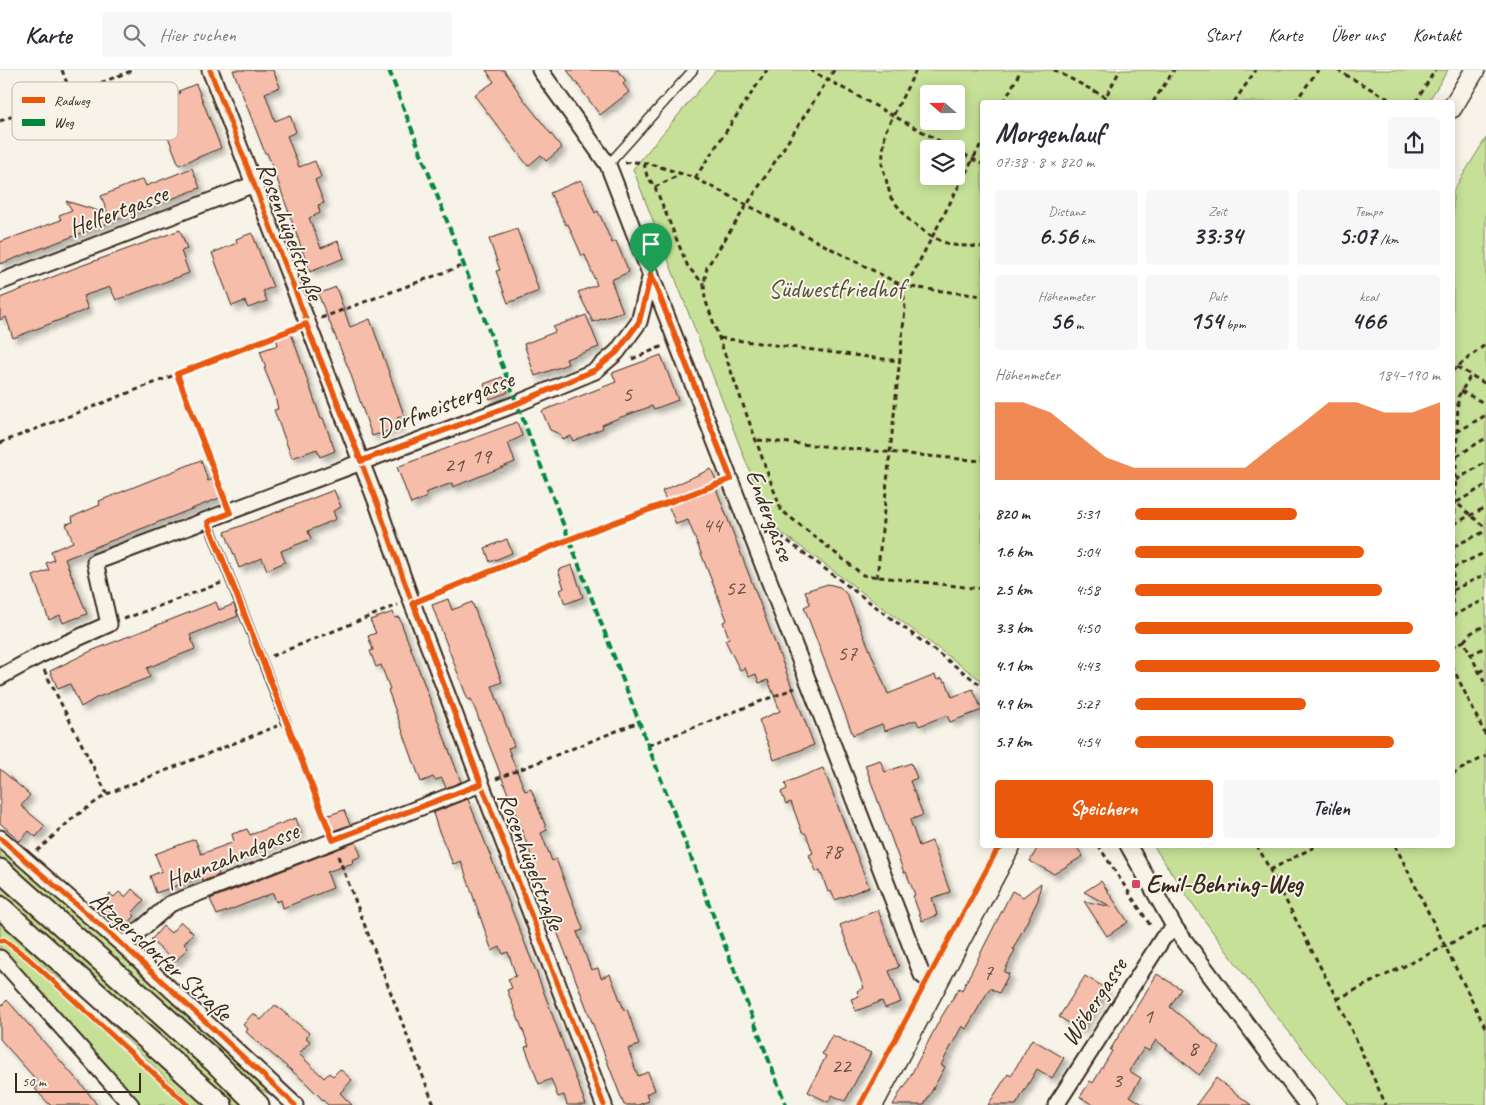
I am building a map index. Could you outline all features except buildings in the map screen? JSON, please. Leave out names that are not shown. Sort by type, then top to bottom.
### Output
[{"type":"main road","name":"Atzgersdorfer Straße","points":[[0,870],[216,1063],[258,1105]]},
{"type":"main road","points":[[0,907],[221,1105]]},
{"type":"street","name":"Rosenhügelstraße","points":[[210,70],[252,185],[361,461],[412,602],[604,1105]]},
{"type":"street","name":"Endergasse","points":[[540,70],[608,165],[922,975],[937,986]]},
{"type":"street","points":[[1455,103],[1475,70]]},
{"type":"street","name":"Helfertgasse","points":[[0,282],[252,185]]},
{"type":"street","name":"Dorfmeistergasse","points":[[109,624],[95,562],[208,522],[361,461],[516,404],[595,370],[617,352],[639,322],[651,274]]},
{"type":"street","points":[[0,677],[37,656],[109,624]]},
{"type":"street","name":"Haunzahndgasse","points":[[123,945],[170,904],[481,784]]},
{"type":"street","name":"Atzgersdorfer Straße","points":[[0,838],[123,945],[295,1105]]},
{"type":"street","points":[[873,1105],[1009,848]]},
{"type":"street","points":[[1130,848],[1175,928],[1292,1099],[1307,1105]]},
{"type":"street","name":"Wöbergasse","points":[[1056,1105],[1163,938],[1175,928]]},
{"type":"street","points":[[0,958],[131,1105]]},
{"type":"lane","points":[[608,165],[693,70]]},
{"type":"lane","points":[[208,522],[286,722]]},
{"type":"path","points":[[62,70],[66,82]]},
{"type":"path","points":[[102,82],[134,70]]},
{"type":"path","points":[[695,178],[767,70]]},
{"type":"path","points":[[810,70],[938,140]]},
{"type":"path","points":[[834,70],[707,267],[704,284],[706,299],[758,440],[781,510],[863,575],[980,589]]},
{"type":"path","points":[[916,70],[884,132],[882,164],[891,198],[909,220],[932,237],[951,245],[980,247]]},
{"type":"path","points":[[1005,100],[1021,70]]},
{"type":"path","points":[[1054,70],[1111,100]]},
{"type":"path","points":[[1104,100],[1120,70]]},
{"type":"path","points":[[1154,100],[1174,70]]},
{"type":"path","points":[[1235,100],[1256,70]]},
{"type":"path","points":[[1296,100],[1318,70]]},
{"type":"path","points":[[1337,70],[1390,100]]},
{"type":"path","points":[[1417,100],[1435,70]]},
{"type":"path","points":[[0,121],[12,116]]},
{"type":"path","points":[[903,286],[909,281],[980,146]]},
{"type":"path","points":[[965,155],[980,163]]},
{"type":"path","points":[[608,165],[644,163],[695,178],[903,286],[980,296]]},
{"type":"path","points":[[644,163],[647,176],[655,187],[688,267],[704,284]]},
{"type":"path","points":[[655,187],[681,174]]},
{"type":"path","points":[[0,442],[464,265]]},
{"type":"path","points":[[877,578],[905,309],[903,286]]},
{"type":"path","points":[[720,338],[899,361]]},
{"type":"path","points":[[617,352],[628,360],[676,340]]},
{"type":"path","points":[[1486,344],[1457,367],[1486,384]]},
{"type":"path","points":[[177,374],[230,513]]},
{"type":"path","points":[[1455,500],[1458,397],[1471,375]]},
{"type":"path","points":[[1461,391],[1486,404]]},
{"type":"path","points":[[1457,432],[1486,415]]},
{"type":"path","points":[[1456,456],[1486,438]]},
{"type":"path","points":[[758,440],[980,461]]},
{"type":"path","points":[[1456,480],[1486,462]]},
{"type":"path","points":[[262,660],[570,539],[731,479]]},
{"type":"path","points":[[1455,500],[1486,485]]},
{"type":"path","points":[[1455,500],[1486,530],[1455,546]]},
{"type":"path","points":[[1455,524],[1486,507]]},
{"type":"path","points":[[753,538],[773,530],[980,685]]},
{"type":"path","points":[[1455,567],[1486,552]]},
{"type":"path","points":[[1455,589],[1486,574]]},
{"type":"path","points":[[109,624],[231,580]]},
{"type":"path","points":[[1455,613],[1486,599]]},
{"type":"path","points":[[1455,646],[1464,641],[1471,633],[1486,625]]},
{"type":"path","points":[[1464,641],[1486,686]]},
{"type":"path","points":[[1470,655],[1486,646]]},
{"type":"path","points":[[37,656],[107,794]]},
{"type":"path","points":[[1479,672],[1486,668]]},
{"type":"path","points":[[1455,672],[1486,736]]},
{"type":"path","points":[[649,745],[810,683]]},
{"type":"path","points":[[27,862],[73,818],[107,794],[286,722],[434,1105]]},
{"type":"path","points":[[481,784],[639,722]]},
{"type":"path","points":[[1455,772],[1486,756]]},
{"type":"path","points":[[1100,848],[1150,926],[1163,938]]},
{"type":"path","points":[[1259,848],[1337,999],[1386,1105]]},
{"type":"path","points":[[1270,870],[1312,848]]},
{"type":"path","points":[[1396,848],[1486,1029]]},
{"type":"path","points":[[1337,999],[1486,926]]},
{"type":"green space","name":"Südwestfriedhof","points":[[716,70],[1448,70],[1429,100],[980,100],[980,680],[770,524],[633,169]]},
{"type":"green space","points":[[1486,138],[1486,1105],[1349,1105],[1247,978],[1175,879],[1155,848],[1455,848],[1455,188]]},
{"type":"green space","points":[[0,849],[183,1009],[277,1098],[252,1085],[178,1015],[0,857]]},
{"type":"green space","points":[[0,883],[158,1021],[246,1105],[232,1105],[153,1028],[0,894]]},
{"type":"green space","points":[[0,918],[207,1105],[193,1105],[87,1000],[11,941],[0,937]]},
{"type":"green space","points":[[0,943],[5,943],[79,1004],[182,1105],[135,1105],[0,955]]},
{"type":"marked path","points":[[389,70],[786,1105]]},
{"type":"cycle path","points":[[210,70],[377,503],[411,600],[604,1105]]},
{"type":"cycle path","points":[[0,838],[123,945],[295,1105]]},
{"type":"cycle path","points":[[860,1105],[997,850],[1001,848]]},
{"type":"cycle path","points":[[0,941],[4,940],[28,958],[188,1105]]},
{"type":"place","name":"Emil-Behring-Weg","points":[[1136,884]]},
{"type":"route","points":[[651,274],[731,479],[570,539],[413,603],[481,784],[333,840],[208,522],[230,513],[177,374],[306,324],[361,461],[516,404],[595,370],[617,352],[639,322],[651,274]]}]
